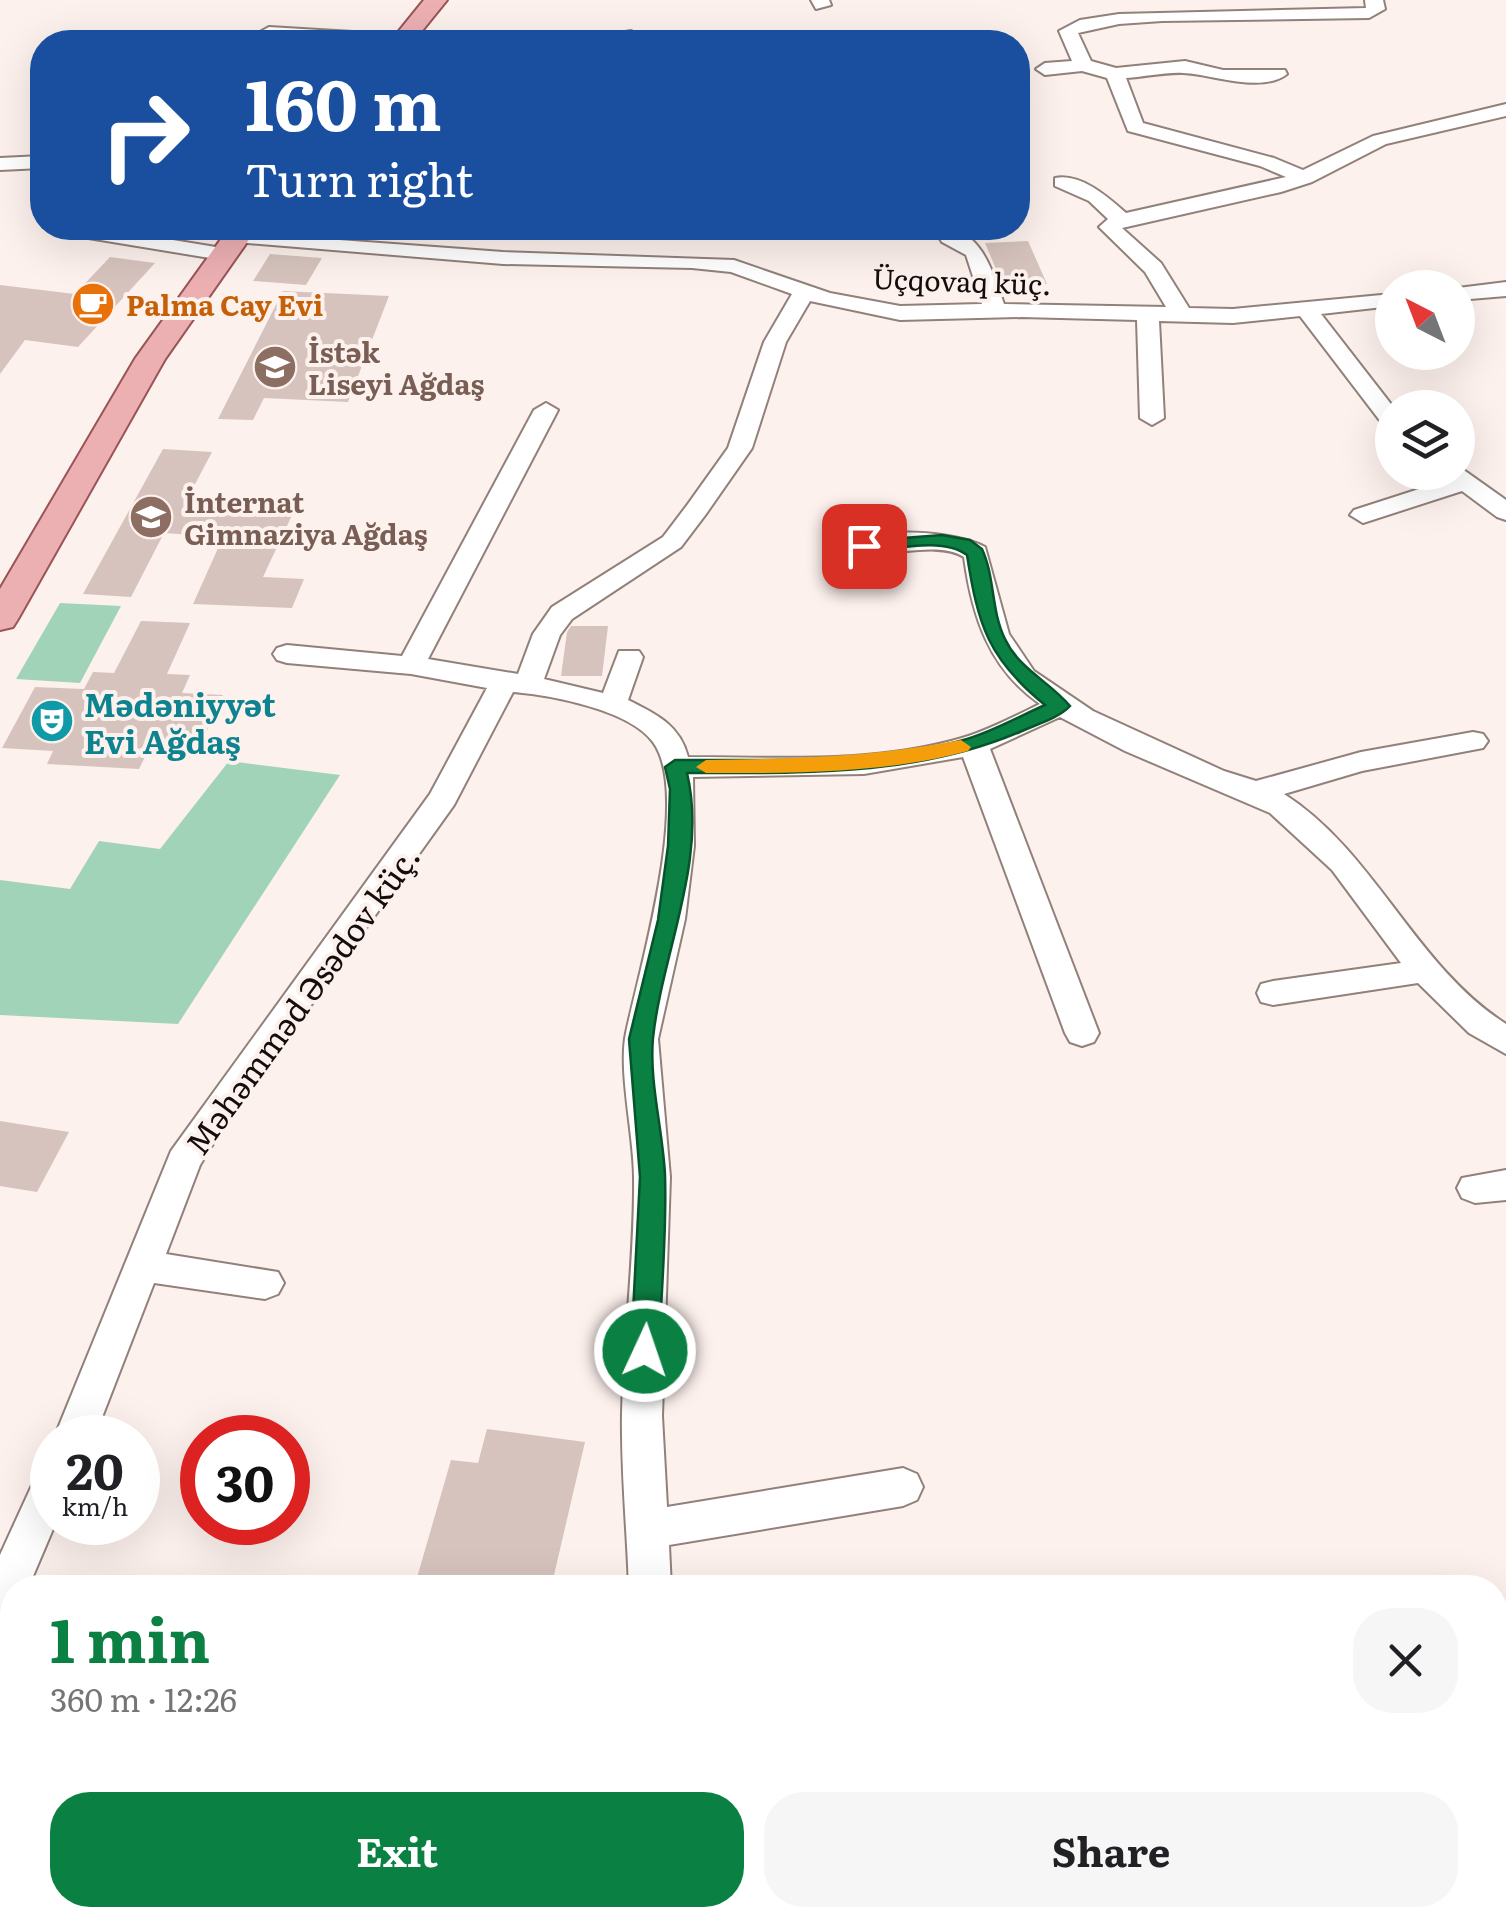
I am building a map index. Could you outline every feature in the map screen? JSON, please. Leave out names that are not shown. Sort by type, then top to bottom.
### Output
[{"type":"main road","points":[[411,30],[436,0]]},
{"type":"main road","points":[[0,619],[150,359],[233,240]]},
{"type":"street","points":[[1082,65],[1068,31],[1081,24],[1187,15],[1369,13],[1376,9],[1374,0]]},
{"type":"street","points":[[1045,70],[1082,65],[1114,74],[1185,66],[1223,76],[1278,74]]},
{"type":"street","points":[[1114,74],[1135,127],[1266,162],[1305,178]]},
{"type":"street","points":[[1182,315],[1153,268],[1109,226],[1274,188],[1305,178],[1384,138],[1466,124],[1506,110]]},
{"type":"street","points":[[0,164],[30,163]]},
{"type":"street","points":[[1062,182],[1096,196],[1122,220]]},
{"type":"street","name":"Üçqovaq küç.","points":[[248,240],[503,258],[674,262],[746,269],[838,302],[888,312],[994,309],[1182,315],[1307,310],[1375,302]]},
{"type":"street","points":[[674,262],[683,240]]},
{"type":"street","points":[[954,240],[975,252],[994,309]]},
{"type":"street","points":[[1475,292],[1506,289]]},
{"type":"street","name":"Məhəmməd Əsədov küç.","points":[[83,1415],[184,1161],[246,1068],[444,798],[562,613],[672,542],[708,493],[740,448],[775,342],[805,290]]},
{"type":"street","points":[[1307,310],[1375,399]]},
{"type":"street","points":[[1148,314],[1152,418]]},
{"type":"street","points":[[411,665],[546,410]]},
{"type":"street","points":[[1475,489],[1506,512]]},
{"type":"street","points":[[1363,516],[1427,490]]},
{"type":"street","points":[[864,546],[942,540],[964,544],[976,553],[986,614],[997,644],[1027,680],[1060,706],[1203,774],[1276,803],[1342,861],[1426,969],[1504,1045]]},
{"type":"street","points":[[288,654],[411,665],[613,704],[649,722],[669,741],[680,789],[678,846],[669,920],[641,1039],[652,1177],[642,1416],[649,1575]]},
{"type":"street","points":[[613,704],[629,657]]},
{"type":"street","points":[[675,767],[826,766],[896,760],[973,744],[1060,706]]},
{"type":"street","points":[[1254,792],[1361,762],[1473,741]]},
{"type":"street","points":[[973,744],[1082,1033]]},
{"type":"street","points":[[1272,993],[1388,978],[1426,969]]},
{"type":"street","points":[[142,1266],[265,1283]]},
{"type":"street","points":[[647,1529],[903,1487]]},
{"type":"street","points":[[12,1575],[30,1535]]},
{"type":"green space","points":[[60,603],[121,606],[80,683],[16,679]]},
{"type":"green space","points":[[229,761],[340,775],[178,1024],[0,1015],[0,880],[70,889],[99,841],[160,849]]},
{"type":"building","points":[[1028,241],[1047,284],[1003,286],[985,243]]},
{"type":"building","points":[[270,254],[322,258],[306,285],[253,281]]},
{"type":"building","points":[[110,257],[155,263],[78,347],[25,340],[0,374],[0,285],[75,294]]},
{"type":"building","points":[[283,291],[389,296],[348,402],[264,398],[253,420],[218,419]]},
{"type":"building","points":[[163,449],[212,452],[184,505],[294,511],[263,577],[304,579],[292,608],[193,604],[223,537],[164,533],[131,597],[83,594]]},
{"type":"building","points":[[141,621],[190,623],[167,674],[190,675],[182,693],[223,695],[195,758],[146,755],[139,769],[47,764],[53,751],[2,748],[35,687],[84,689],[93,672],[114,673]]},
{"type":"building","points":[[571,626],[608,626],[602,676],[561,676]]},
{"type":"building","points":[[0,1121],[69,1132],[37,1192],[0,1186]]},
{"type":"building","points":[[487,1429],[585,1442],[554,1575],[418,1575],[451,1460],[478,1463]]},
{"type":"slow traffic","points":[[706,767],[826,766],[896,760],[961,747]]},
{"type":"place","name":"Palma Cay Evi","points":[[93,304]]},
{"type":"place","name":"İstək Liseyi Ağdaş","points":[[275,367]]},
{"type":"place","name":"İnternat Gimnaziya Ağdaş","points":[[151,517]]},
{"type":"place","name":"Mədəniyyət Evi Ağdaş","points":[[52,721]]},
{"type":"route","points":[[645,1351],[652,1177],[641,1039],[669,920],[678,846],[680,789],[675,767],[826,766],[896,760],[973,744],[1060,706],[1027,680],[997,644],[986,614],[976,553],[964,544],[942,540],[864,546]]}]
